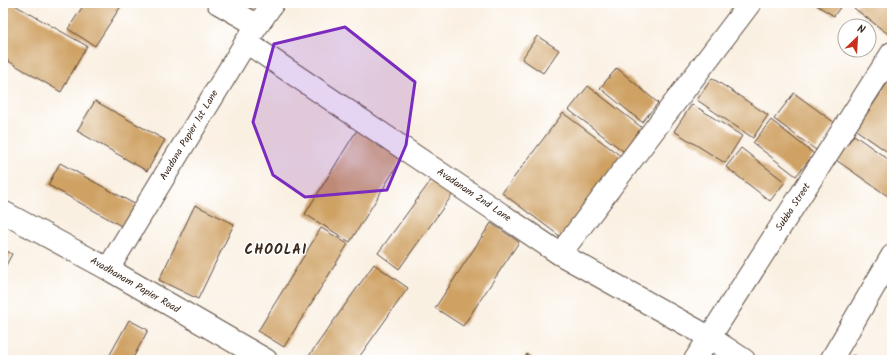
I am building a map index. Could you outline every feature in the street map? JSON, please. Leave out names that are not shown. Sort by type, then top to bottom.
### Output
[{"type":"street","name":"Avadanam 2nd Lane","points":[[218,3],[251,34],[560,254],[710,337],[744,360]]},
{"type":"street","name":"Avadana Papier 1st Lane","points":[[108,269],[251,34],[273,3]]},
{"type":"street","points":[[560,254],[750,3]]},
{"type":"street","name":"Subba Street","points":[[695,360],[892,53]]},
{"type":"street","name":"Avadhanam Papier Road","points":[[3,212],[108,269],[266,360]]},
{"type":"street","points":[[830,360],[892,256]]},
{"type":"highlighted area","points":[[345,27],[415,82],[406,145],[387,190],[305,197],[273,175],[253,122],[274,44]]},
{"type":"building","points":[[3,3],[11,3],[87,46],[61,92],[3,58]]},
{"type":"building","points":[[85,3],[123,3],[95,46],[68,29]]},
{"type":"building","points":[[813,3],[843,3],[834,16]]},
{"type":"building","points":[[858,3],[892,3],[892,37],[877,26],[877,18],[867,18],[854,8]]},
{"type":"building","points":[[537,36],[559,50],[543,73],[522,59]]},
{"type":"building","points":[[617,68],[658,103],[642,122],[600,88]]},
{"type":"building","points":[[892,76],[892,155],[856,130]]},
{"type":"building","points":[[712,78],[768,115],[753,138],[697,100]]},
{"type":"building","points":[[588,86],[645,130],[627,154],[569,110]]},
{"type":"building","points":[[794,93],[835,123],[816,150],[774,119]]},
{"type":"building","points":[[95,101],[165,140],[147,171],[77,131]]},
{"type":"building","points":[[692,104],[742,136],[725,163],[674,131]]},
{"type":"building","points":[[563,113],[621,156],[561,237],[502,193]]},
{"type":"building","points":[[771,120],[814,154],[796,176],[753,143]]},
{"type":"building","points":[[360,125],[405,153],[350,242],[305,214]]},
{"type":"building","points":[[854,135],[892,162],[892,199],[836,160]]},
{"type":"building","points":[[741,148],[785,182],[770,201],[726,167]]},
{"type":"building","points":[[60,163],[138,206],[125,228],[48,185]]},
{"type":"building","points":[[432,179],[453,194],[399,269],[378,253]]},
{"type":"building","points":[[195,205],[234,224],[198,299],[159,280]]},
{"type":"building","points":[[491,223],[519,242],[463,326],[435,308]]},
{"type":"building","points":[[321,228],[348,244],[284,347],[258,331]]},
{"type":"building","points":[[3,249],[12,254],[3,271]]},
{"type":"building","points":[[374,264],[408,288],[357,360],[306,360]]},
{"type":"building","points":[[129,320],[148,330],[132,360],[107,360]]},
{"type":"building","points":[[527,354],[536,360],[523,360]]},
{"type":"building","points":[[853,355],[862,360],[850,360]]},
{"type":"district","name":"CHOOLAI","points":[[276,250]]}]
